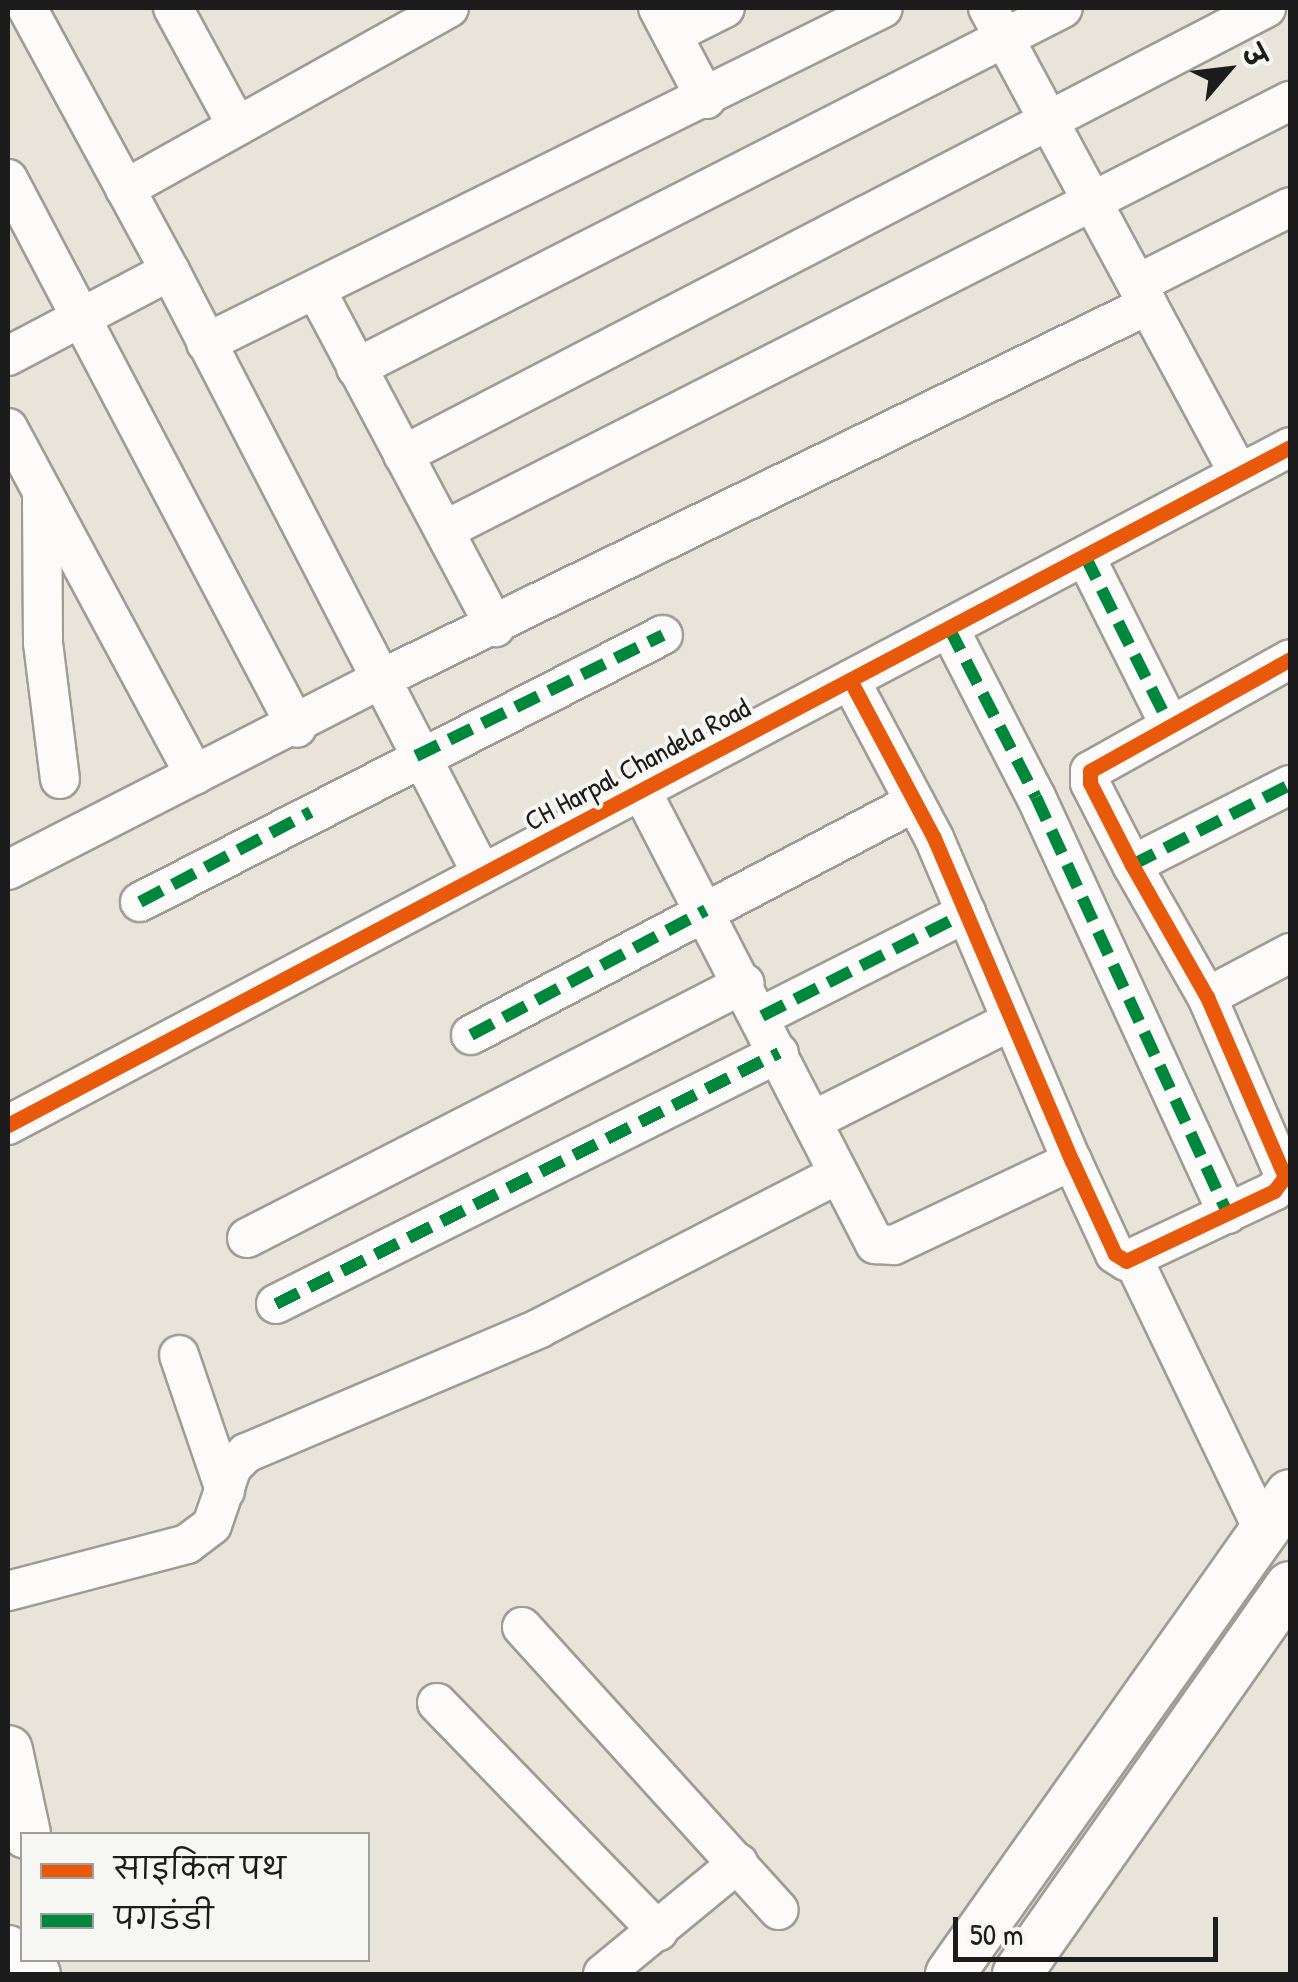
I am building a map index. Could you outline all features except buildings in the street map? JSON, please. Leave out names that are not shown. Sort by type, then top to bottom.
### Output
[{"type":"street","points":[[27,8],[170,271],[377,681],[482,874]]},
{"type":"street","points":[[174,8],[237,126]]},
{"type":"street","points":[[126,189],[449,8]]},
{"type":"street","points":[[706,99],[665,21],[725,8]]},
{"type":"street","points":[[206,343],[706,99],[883,8]]},
{"type":"street","points":[[356,368],[997,23],[1063,8]]},
{"type":"street","points":[[403,455],[1266,8]]},
{"type":"street","points":[[997,23],[1239,474]]},
{"type":"street","points":[[445,530],[1290,102]]},
{"type":"street","points":[[8,179],[297,728]]},
{"type":"street","points":[[8,870],[297,728],[377,681],[495,627],[1142,295],[1290,207]]},
{"type":"street","points":[[8,356],[170,271]]},
{"type":"street","points":[[316,290],[495,627]]},
{"type":"street","points":[[8,428],[194,776]]},
{"type":"street","name":"CH Harpal Chandela Road","points":[[8,1124],[1290,447]]},
{"type":"street","points":[[42,494],[40,608],[60,779]]},
{"type":"street","points":[[1084,556],[1169,724]]},
{"type":"street","points":[[948,628],[1036,796],[1228,1214]]},
{"type":"street","points":[[140,902],[416,756],[663,635]]},
{"type":"street","points":[[1133,1260],[1274,1191],[1285,1177],[1207,997],[1132,865],[1090,783],[1090,771],[1290,659]]},
{"type":"street","points":[[850,680],[915,802],[1115,1254],[1133,1260],[1277,1512],[950,1974]]},
{"type":"street","points":[[1132,865],[1290,785]]},
{"type":"street","points":[[642,790],[753,999],[871,1239],[884,1248],[1072,1162]]},
{"type":"street","points":[[472,1035],[915,802]]},
{"type":"street","points":[[247,1238],[753,999],[966,913]]},
{"type":"street","points":[[1207,997],[1290,953]]},
{"type":"street","points":[[812,1121],[1011,1020]]},
{"type":"street","points":[[276,1304],[779,1053]]},
{"type":"street","points":[[8,1591],[187,1544],[212,1525],[234,1462],[246,1452],[506,1345],[838,1174]]},
{"type":"street","points":[[179,1356],[224,1490]]},
{"type":"street","points":[[1017,1974],[1290,1586]]},
{"type":"street","points":[[522,1627],[779,1910]]},
{"type":"street","points":[[437,1704],[658,1930]]},
{"type":"street","points":[[8,1750],[26,1832]]},
{"type":"street","points":[[603,1974],[738,1864]]},
{"type":"marked path","points":[[1085,556],[1169,724]]},
{"type":"marked path","points":[[949,628],[1036,797],[1228,1214]]},
{"type":"marked path","points":[[416,756],[663,635]]},
{"type":"marked path","points":[[1132,865],[1290,785]]},
{"type":"marked path","points":[[140,902],[311,812]]},
{"type":"marked path","points":[[471,1035],[706,910]]},
{"type":"marked path","points":[[762,1016],[966,913]]},
{"type":"marked path","points":[[276,1304],[779,1053]]},
{"type":"cycle path","points":[[8,1125],[1290,447]]},
{"type":"cycle path","points":[[850,680],[934,838],[1072,1161],[1115,1254],[1126,1261],[1274,1191],[1285,1177],[1207,997],[1132,865],[1090,783],[1090,771],[1290,659]]}]
